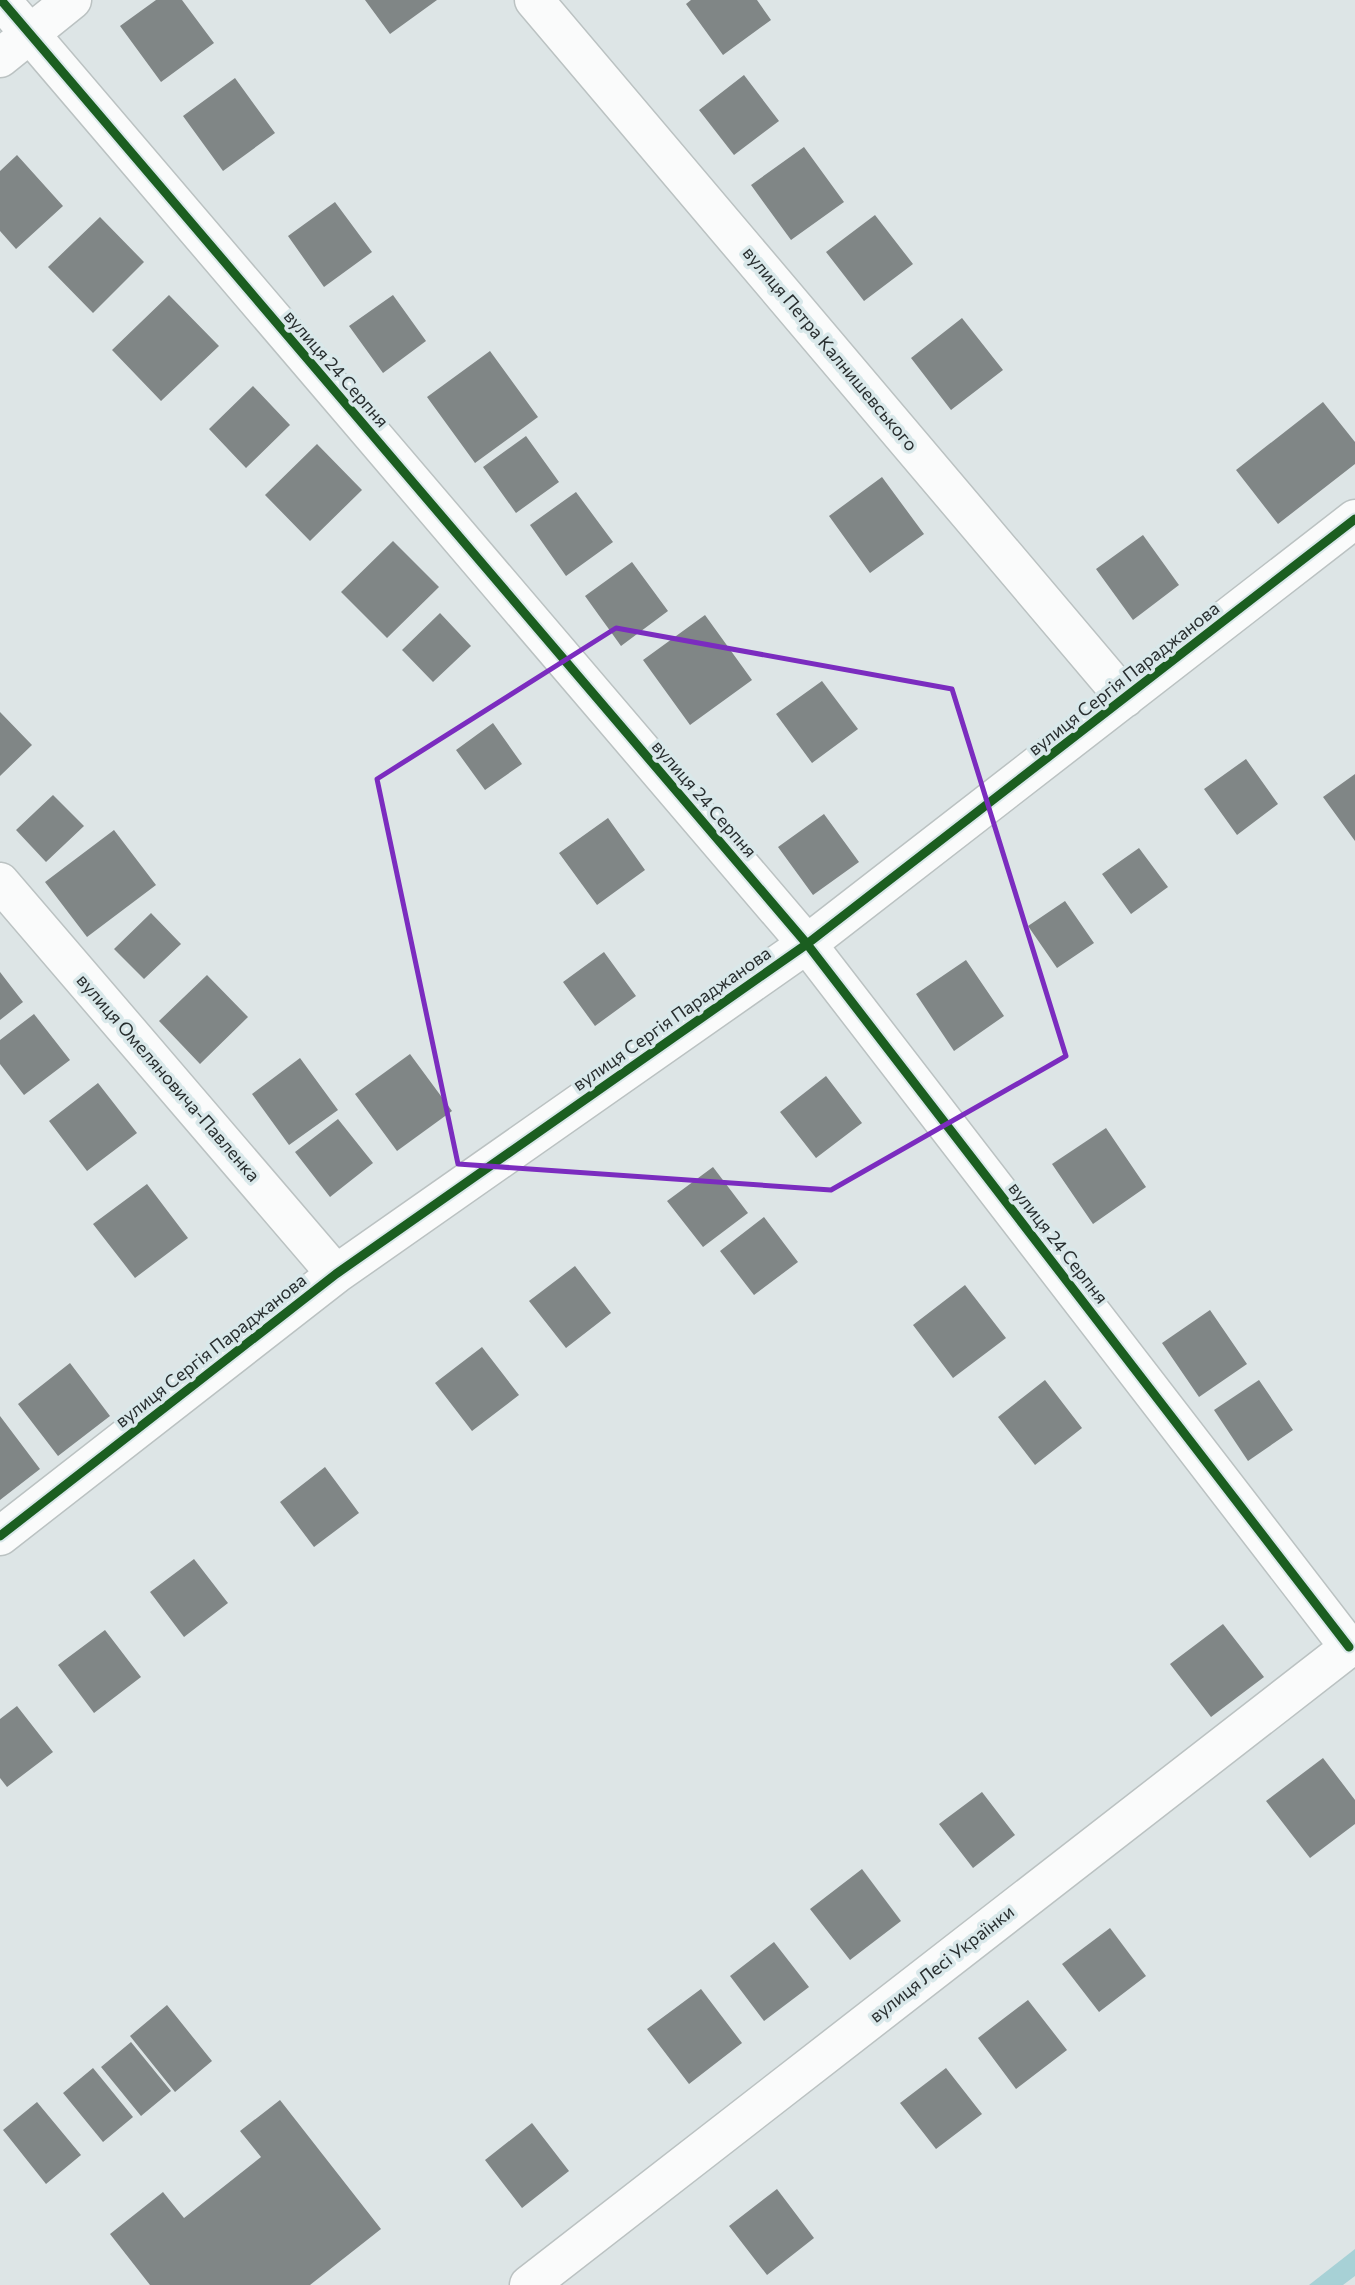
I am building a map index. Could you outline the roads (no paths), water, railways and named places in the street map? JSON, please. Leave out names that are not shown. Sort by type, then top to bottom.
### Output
[{"type":"street","name":"вулиця 24 Серпня","points":[[1,0],[807,944],[1352,1645]]},
{"type":"street","points":[[0,58],[32,35],[72,0]]},
{"type":"street","name":"вулиця Петра Калнишевського","points":[[534,0],[1125,698]]},
{"type":"street","name":"вулиця Сергія Параджанова","points":[[0,1536],[336,1274],[807,944],[1355,519]]},
{"type":"street","name":"вулиця Омеляновича-Павленка","points":[[0,882],[336,1274]]},
{"type":"street","name":"вулиця Лесі Українки","points":[[529,2285],[1352,1645]]}]
